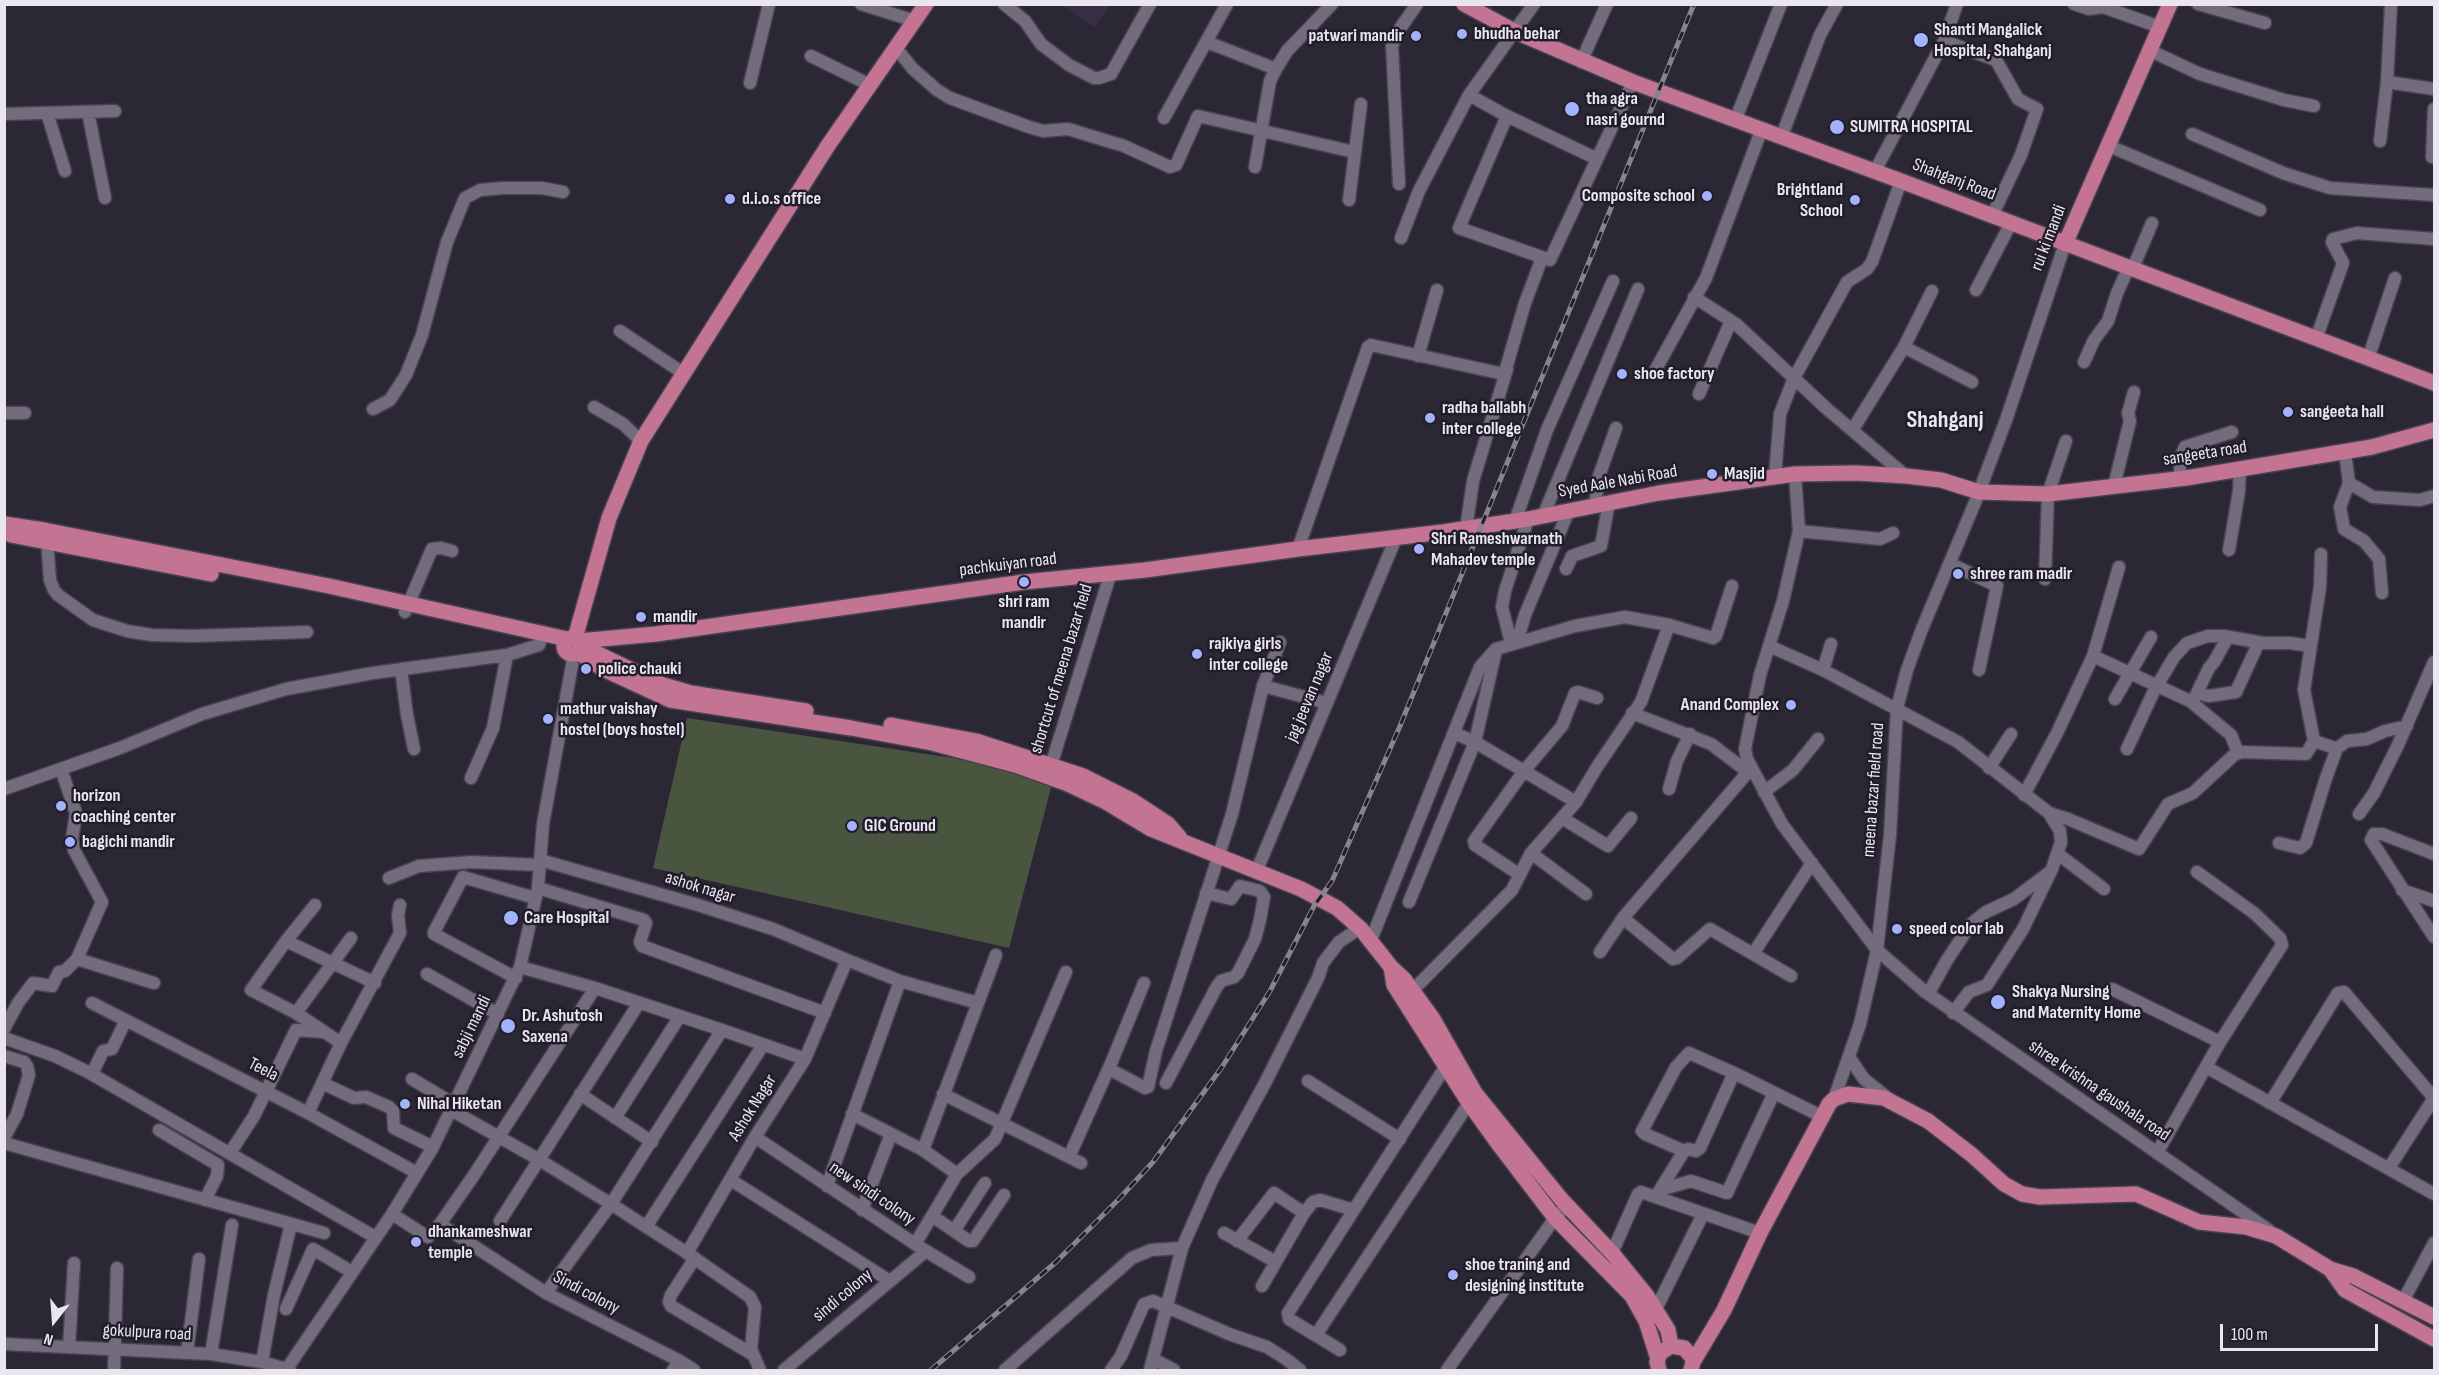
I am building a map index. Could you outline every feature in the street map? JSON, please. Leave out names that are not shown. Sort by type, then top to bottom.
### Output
[{"type":"main road","points":[[574,644],[609,518],[641,441],[827,147],[926,4]]},
{"type":"main road","name":"Shahganj Road","points":[[1464,4],[1516,32],[1581,62],[2434,383]]},
{"type":"main road","name":"rui ki mandi","points":[[2065,244],[2170,4]]},
{"type":"main road","name":"sangeeta road","points":[[1979,492],[2048,494],[2180,479],[2345,452],[2434,430]]},
{"type":"main road","name":"Syed Aale Nabi Road","points":[[1443,532],[1529,519],[1602,503],[1795,474],[1856,473],[1906,476],[1941,480],[1979,492]]},
{"type":"main road","points":[[4,524],[84,544],[407,608],[574,644],[671,694],[691,693],[782,713],[951,742],[1050,770],[1083,776],[1133,801],[1168,824],[1182,840],[1301,889],[1337,908],[1360,928],[1391,967],[1404,979],[1433,1020],[1449,1061]]},
{"type":"main road","name":"pachkuiyan road","points":[[574,644],[1024,582],[1145,570],[1443,532]]},
{"type":"main road","points":[[4,534],[47,542],[84,544]]},
{"type":"main road","points":[[1391,967],[1394,985],[1423,1029],[1449,1061],[1555,1218],[1632,1296],[1646,1321],[1658,1367]]},
{"type":"main road","points":[[1692,1366],[1724,1310],[1760,1233],[1823,1117],[1834,1099],[1857,1094],[1891,1100],[1928,1120],[2004,1184],[2022,1194],[2040,1197],[2130,1192],[2199,1222],[2246,1227],[2276,1236],[2330,1269],[2353,1276],[2434,1317]]},
{"type":"main road","points":[[1472,1098],[1612,1253],[1656,1309],[1677,1347],[1692,1356],[1692,1366]]},
{"type":"main road","points":[[2330,1269],[2345,1290],[2434,1339]]},
{"type":"main road","points":[[1658,1367],[1665,1348],[1677,1347],[1713,1327]]},
{"type":"street","points":[[750,83],[769,4]]},
{"type":"street","points":[[861,4],[915,21]]},
{"type":"street","points":[[1004,4],[1025,21],[1041,44],[1069,64],[1094,78],[1099,78],[1111,74],[1150,4]]},
{"type":"street","points":[[1164,118],[1227,4]]},
{"type":"street","points":[[1255,167],[1270,81],[1287,51],[1332,4]]},
{"type":"street","points":[[1399,184],[1392,45],[1397,33],[1417,4]]},
{"type":"street","points":[[1401,238],[1419,190],[1469,94],[1516,32],[1534,4]]},
{"type":"street","points":[[1581,62],[1607,4]]},
{"type":"street","points":[[1735,121],[1781,4]]},
{"type":"street","points":[[1781,138],[1820,35],[1837,4]]},
{"type":"street","points":[[1875,171],[1944,40],[1957,4]]},
{"type":"street","points":[[2073,4],[2092,10],[2103,7],[2160,27]]},
{"type":"street","points":[[2198,4],[2265,23]]},
{"type":"street","points":[[2380,141],[2387,82],[2391,4]]},
{"type":"street","points":[[1944,40],[1996,60],[2018,99],[2037,108],[2021,155],[1992,216]]},
{"type":"street","points":[[1207,42],[1276,69]]},
{"type":"street","points":[[896,48],[913,69],[937,90],[951,98],[1043,131],[1068,129],[1124,146],[1170,167],[1176,165],[1198,116],[1354,152]]},
{"type":"street","points":[[2151,51],[2200,74],[2284,100],[2314,106]]},
{"type":"street","points":[[811,56],[870,85]]},
{"type":"street","points":[[1507,116],[1459,228],[1542,258],[1552,258],[1633,82]]},
{"type":"street","points":[[2387,82],[2434,89]]},
{"type":"street","points":[[1469,94],[1507,116],[1591,156]]},
{"type":"street","points":[[1349,200],[1361,104]]},
{"type":"street","points":[[2432,157],[2434,109]]},
{"type":"street","points":[[4,114],[115,111]]},
{"type":"street","points":[[88,112],[105,198]]},
{"type":"street","points":[[47,113],[65,171]]},
{"type":"street","points":[[1656,369],[1717,253],[1761,131]]},
{"type":"street","points":[[2192,134],[2283,173],[2330,188],[2434,195]]},
{"type":"street","points":[[2109,146],[2260,210]]},
{"type":"street","points":[[1775,476],[1780,414],[1794,378],[1847,282],[1867,269],[1872,262],[1901,181]]},
{"type":"street","points":[[373,409],[390,400],[402,384],[422,335],[436,276],[465,198],[480,190],[503,188],[542,188],[562,192]]},
{"type":"street","points":[[1976,291],[2011,223]]},
{"type":"street","points":[[2084,362],[2094,340],[2108,321],[2117,293],[2152,223]]},
{"type":"street","points":[[2316,339],[2343,263],[2332,242],[2333,239],[2357,233],[2434,239]]},
{"type":"street","name":"rui ki mandi","points":[[1979,492],[2018,388],[2065,244]]},
{"type":"street","points":[[1466,529],[1473,481],[1525,303],[1542,258]]},
{"type":"street","points":[[2368,359],[2395,279]]},
{"type":"street","points":[[1514,642],[1502,607],[1505,591],[1529,519],[1547,430],[1613,281]]},
{"type":"street","points":[[1529,519],[1599,376],[1638,289]]},
{"type":"street","points":[[1418,356],[1437,290]]},
{"type":"street","points":[[1853,429],[1904,347],[1932,291]]},
{"type":"street","points":[[1694,297],[1731,321],[1906,476]]},
{"type":"street","points":[[1699,394],[1731,321]]},
{"type":"street","points":[[620,331],[683,373]]},
{"type":"street","points":[[1298,549],[1368,347],[1371,345],[1499,373],[1507,369]]},
{"type":"street","points":[[1904,347],[1972,382]]},
{"type":"street","points":[[2114,486],[2130,421],[2128,411],[2134,392]]},
{"type":"street","points":[[594,406],[623,424],[641,441]]},
{"type":"street","points":[[4,413],[25,413]]},
{"type":"street","points":[[1566,568],[1575,554],[1601,546],[1602,503],[1599,476],[1616,428]]},
{"type":"street","points":[[2180,479],[2180,458],[2185,447],[2232,432]]},
{"type":"street","points":[[2045,579],[2048,494],[2066,441]]},
{"type":"street","points":[[2345,452],[2349,483],[2340,507],[2344,529],[2364,541],[2379,559],[2382,592]]},
{"type":"street","points":[[2229,550],[2239,491],[2240,469]]},
{"type":"street","points":[[1750,771],[1745,749],[1748,727],[1783,601],[1799,531],[1795,474]]},
{"type":"street","points":[[2349,483],[2377,498],[2424,500],[2434,496]]},
{"type":"street","name":"meena bazar field road","points":[[1834,1099],[1866,1002],[1877,950],[1890,835],[1897,708],[1907,670],[1922,629],[1951,564],[1979,492]]},
{"type":"street","points":[[1514,642],[1569,510]]},
{"type":"street","points":[[1799,531],[1880,539],[1893,532]]},
{"type":"street","name":"jag jeevan nagar","points":[[1257,870],[1396,538]]},
{"type":"street","points":[[47,542],[50,580],[54,590],[93,620],[127,631],[152,634],[194,636],[308,632]]},
{"type":"street","points":[[407,608],[432,549],[441,548],[452,551]]},
{"type":"street","points":[[1769,646],[1823,669],[1958,742],[2049,813],[2139,849],[2168,804],[2193,793],[2238,753],[2306,754],[2314,741],[2304,690],[2320,587],[2321,554]]},
{"type":"street","points":[[1951,564],[1997,586],[1978,670]]},
{"type":"street","points":[[2024,795],[2057,733],[2092,656],[2119,567]]},
{"type":"street","name":"shortcut of meena bazar field","points":[[1050,770],[1111,572]]},
{"type":"street","points":[[1371,940],[1480,667],[1496,649],[1575,626],[1621,617],[1669,625],[1715,637],[1731,586]]},
{"type":"street","points":[[1412,991],[1512,890],[1531,853],[1576,802],[1641,702],[1669,625]]},
{"type":"street","points":[[4,789],[120,748],[202,714],[286,689],[401,669],[507,655],[539,645],[542,636]]},
{"type":"street","points":[[2127,749],[2158,685],[2174,657],[2187,643],[2208,636],[2310,646]]},
{"type":"street","points":[[2115,699],[2151,637]]},
{"type":"street","points":[[2195,698],[2228,637]]},
{"type":"street","points":[[1109,1069],[1147,1088],[1156,1051],[1232,814],[1263,686],[1280,642]]},
{"type":"street","points":[[2195,698],[2236,692],[2244,679],[2259,642]]},
{"type":"street","name":"sabji mandi","points":[[288,1370],[392,1214],[433,1147],[518,973],[536,893],[543,824],[574,644]]},
{"type":"street","points":[[1823,669],[1831,644]]},
{"type":"street","points":[[1409,902],[1475,742],[1496,649]]},
{"type":"street","points":[[471,778],[493,728],[507,655]]},
{"type":"street","points":[[2092,656],[2158,685],[2195,698],[2231,735],[2238,753]]},
{"type":"street","points":[[2360,814],[2374,793],[2407,726],[2434,662]]},
{"type":"street","points":[[401,669],[406,715],[414,749]]},
{"type":"street","points":[[1263,686],[1327,703]]},
{"type":"street","points":[[1520,875],[1474,843],[1524,771],[1562,726],[1575,693],[1597,698]]},
{"type":"street","points":[[1632,713],[1711,744],[1750,771]]},
{"type":"street","points":[[2279,843],[2300,848],[2306,843],[2336,749],[2347,741],[2367,739],[2385,731],[2407,726]]},
{"type":"street","points":[[1454,733],[1475,742],[1576,802]]},
{"type":"street","points":[[1669,789],[1677,761],[1690,734]]},
{"type":"street","points":[[1989,768],[2011,734]]},
{"type":"street","points":[[1764,792],[1793,770],[1818,739]]},
{"type":"street","points":[[2314,741],[2336,749]]},
{"type":"street","points":[[4,1029],[34,982],[52,986],[58,972],[65,971],[77,959],[102,902],[76,855],[72,839],[76,813],[61,769]]},
{"type":"street","points":[[1600,952],[1623,918],[1750,771]]},
{"type":"street","name":"shree krishna gaushala road","points":[[1750,771],[1782,824],[1877,950],[1953,1013],[2276,1236]]},
{"type":"street","points":[[1953,1013],[1969,992],[1986,985],[2023,929],[2052,869],[2061,842],[2061,831],[2049,813]]},
{"type":"street","points":[[1562,818],[1608,846],[1631,818]]},
{"type":"street","points":[[2434,854],[2382,834],[2374,834],[2371,840],[2434,937]]},
{"type":"street","points":[[1531,853],[1586,894]]},
{"type":"street","points":[[2058,854],[2104,890]]},
{"type":"street","name":"ashok nagar","points":[[389,878],[419,866],[481,862],[540,862],[698,905],[772,929],[900,981],[978,1003]]},
{"type":"street","points":[[1753,954],[1812,863]]},
{"type":"street","points":[[1928,994],[1971,924],[1986,912],[2014,899],[2052,869]]},
{"type":"street","points":[[2157,1153],[2220,1042],[2282,943],[2254,913],[2197,872]]},
{"type":"street","name":"Ashok Nagar","points":[[536,893],[463,877],[434,933],[518,973],[595,988],[805,1059],[730,1180],[669,1302],[671,1306],[752,1354]]},
{"type":"street","points":[[1166,1083],[1216,988],[1221,981],[1234,977],[1238,973],[1255,939],[1260,920],[1264,897],[1260,891],[1242,886],[1231,899],[1206,893]]},
{"type":"street","points":[[2402,890],[2434,901]]},
{"type":"street","points":[[536,893],[644,920],[646,924],[640,944],[645,948],[825,1013]]},
{"type":"street","points":[[315,905],[286,940],[251,990],[296,1013],[341,1043]]},
{"type":"street","points":[[308,1113],[341,1043],[400,933],[398,915],[400,905]]},
{"type":"street","points":[[1623,918],[1673,959],[1710,929],[1791,976]]},
{"type":"street","points":[[1174,1371],[1152,1365],[1182,1248],[1212,1180],[1264,1085],[1318,978],[1323,963],[1339,942],[1360,928]]},
{"type":"street","points":[[296,1013],[351,938]]},
{"type":"street","points":[[286,940],[375,983]]},
{"type":"street","points":[[923,1150],[996,955]]},
{"type":"street","points":[[77,959],[154,983]]},
{"type":"street","points":[[805,1059],[847,960]]},
{"type":"street","points":[[932,1216],[957,1174],[992,1144],[1004,1123],[1066,972]]},
{"type":"street","points":[[427,975],[498,1014]]},
{"type":"street","points":[[827,1186],[900,981]]},
{"type":"street","points":[[1069,1157],[1109,1069],[1144,983]]},
{"type":"street","points":[[392,1214],[428,1237],[440,1224],[595,988]]},
{"type":"street","points":[[2112,989],[2220,1042]]},
{"type":"street","points":[[2270,1103],[2338,993],[2342,992],[2434,1098],[2389,1167]]},
{"type":"street","name":"Teela","points":[[92,1003],[308,1113],[417,1173]]},
{"type":"street","points":[[500,1221],[639,1003]]},
{"type":"street","points":[[615,1118],[680,1016]]},
{"type":"street","points":[[92,1074],[103,1051],[112,1049],[126,1020]]},
{"type":"street","points":[[230,1153],[254,1116],[297,1030],[325,1032]]},
{"type":"street","points":[[546,1293],[611,1204],[722,1030]]},
{"type":"street","points":[[4,1038],[55,1056],[92,1074],[375,1237]]},
{"type":"street","points":[[646,1227],[763,1045]]},
{"type":"street","points":[[1684,1151],[1642,1131],[1676,1067],[1687,1054],[1691,1053],[1823,1117]]},
{"type":"street","points":[[4,1056],[24,1062],[29,1076],[17,1114],[4,1138]]},
{"type":"street","points":[[1849,1057],[1864,1079],[1891,1100]]},
{"type":"street","points":[[1340,1350],[1289,1319],[1288,1313],[1449,1061]]},
{"type":"street","points":[[2206,1067],[2434,1194]]},
{"type":"street","points":[[1658,1193],[1684,1151],[1700,1148],[1734,1073]]},
{"type":"street","points":[[412,1079],[499,1137],[611,1204],[691,1256],[754,1301],[752,1354],[760,1371]]},
{"type":"street","points":[[1308,1081],[1400,1139]]},
{"type":"street","points":[[322,1083],[354,1098],[366,1097],[389,1107],[393,1111],[394,1128],[433,1147]]},
{"type":"street","points":[[1658,1193],[1691,1181],[1727,1193],[1774,1093]]},
{"type":"street","points":[[580,1094],[652,1142]]},
{"type":"street","points":[[943,1094],[1081,1163]]},
{"type":"street","points":[[1316,1335],[1472,1098]]},
{"type":"street","points":[[852,1114],[923,1150],[957,1174]]},
{"type":"street","points":[[159,1130],[218,1165],[217,1176],[205,1200]]},
{"type":"street","points":[[862,1210],[891,1134]]},
{"type":"street","name":"new sindi colony","points":[[755,1137],[915,1244],[932,1216],[969,1241],[973,1241],[1004,1195]]},
{"type":"street","points":[[4,1143],[324,1233]]},
{"type":"street","points":[[730,1180],[890,1281]]},
{"type":"street","points":[[954,1231],[986,1183]]},
{"type":"street","points":[[1612,1253],[1638,1193],[1644,1192],[1658,1193],[1704,1214],[1760,1233]]},
{"type":"street","points":[[1237,1242],[1274,1193],[1304,1213]]},
{"type":"street","points":[[1262,1286],[1304,1213],[1317,1200],[1354,1210]]},
{"type":"street","points":[[1447,1371],[1555,1218],[1567,1205]]},
{"type":"street","points":[[1656,1309],[1704,1214]]},
{"type":"street","points":[[262,1362],[274,1295],[291,1224]]},
{"type":"street","name":"Sindi colony","points":[[440,1224],[546,1293],[676,1366],[694,1371]]},
{"type":"street","points":[[212,1354],[232,1225]]},
{"type":"street","points":[[1224,1233],[1276,1262]]},
{"type":"street","points":[[2403,1301],[2434,1243]]},
{"type":"street","points":[[915,1244],[969,1277]]},
{"type":"street","points":[[1005,1371],[1132,1258],[1151,1250],[1182,1248]]},
{"type":"street","points":[[286,1309],[313,1249],[352,1272]]},
{"type":"street","name":"sindi colony","points":[[784,1371],[926,1251]]},
{"type":"street","points":[[187,1353],[199,1259]]},
{"type":"street","points":[[69,1347],[74,1263]]},
{"type":"street","points":[[114,1371],[117,1268]]},
{"type":"street","points":[[1111,1371],[1121,1356],[1144,1304],[1153,1301],[1229,1335],[1267,1347],[1300,1371]]},
{"type":"street","name":"gokulpura road","points":[[4,1344],[212,1354],[262,1362],[288,1370]]},
{"type":"shaded area","points":[[1111,4],[1094,27],[1062,5]]},
{"type":"green space","name":"GIC Ground","points":[[687,718],[960,759],[1052,784],[1009,948],[653,868]]},
{"type":"railway","points":[[931,1370],[1056,1262],[1153,1162],[1222,1067],[1270,991],[1314,906],[1332,881],[1400,726],[1694,4]]},
{"type":"place","name":"bhudha behar","points":[[1462,34]]},
{"type":"place","name":"patwari mandir","points":[[1416,36]]},
{"type":"place","name":"Shanti Mangalick Hospital, Shahganj","points":[[1921,40]]},
{"type":"place","name":"tha agra nasri gournd","points":[[1572,109]]},
{"type":"place","name":"SUMITRA HOSPITAL","points":[[1837,127]]},
{"type":"place","name":"Composite school","points":[[1707,196]]},
{"type":"place","name":"d.i.o.s office","points":[[730,199]]},
{"type":"place","name":"Brightland School","points":[[1855,200]]},
{"type":"place","name":"shoe factory","points":[[1622,374]]},
{"type":"place","name":"sangeeta hall","points":[[2288,412]]},
{"type":"place","name":"radha ballabh inter college","points":[[1430,418]]},
{"type":"place","name":"Masjid","points":[[1712,474]]},
{"type":"place","name":"Shri Rameshwarnath Mahadev temple","points":[[1419,549]]},
{"type":"place","name":"shree ram madir","points":[[1958,574]]},
{"type":"place","name":"shri ram mandir","points":[[1024,582]]},
{"type":"place","name":"mandir","points":[[641,617]]},
{"type":"place","name":"rajkiya girls inter college","points":[[1197,654]]},
{"type":"place","name":"police chauki","points":[[586,669]]},
{"type":"place","name":"Anand Complex","points":[[1791,705]]},
{"type":"place","name":"mathur vaishay hostel (boys hostel)","points":[[548,719]]},
{"type":"place","name":"horizon coaching center","points":[[61,806]]},
{"type":"place","name":"GIC Ground","points":[[852,826]]},
{"type":"place","name":"bagichi mandir","points":[[70,842]]},
{"type":"place","name":"Care Hospital","points":[[511,918]]},
{"type":"place","name":"speed color lab","points":[[1897,929]]},
{"type":"place","name":"Shakya Nursing and Maternity Home","points":[[1998,1002]]},
{"type":"place","name":"Dr. Ashutosh Saxena","points":[[508,1026]]},
{"type":"place","name":"Nihal Hiketan","points":[[405,1104]]},
{"type":"place","name":"dhankameshwar temple","points":[[416,1242]]},
{"type":"place","name":"shoe traning and designing institute","points":[[1453,1275]]},
{"type":"district","name":"Shahganj","points":[[1945,421]]}]
